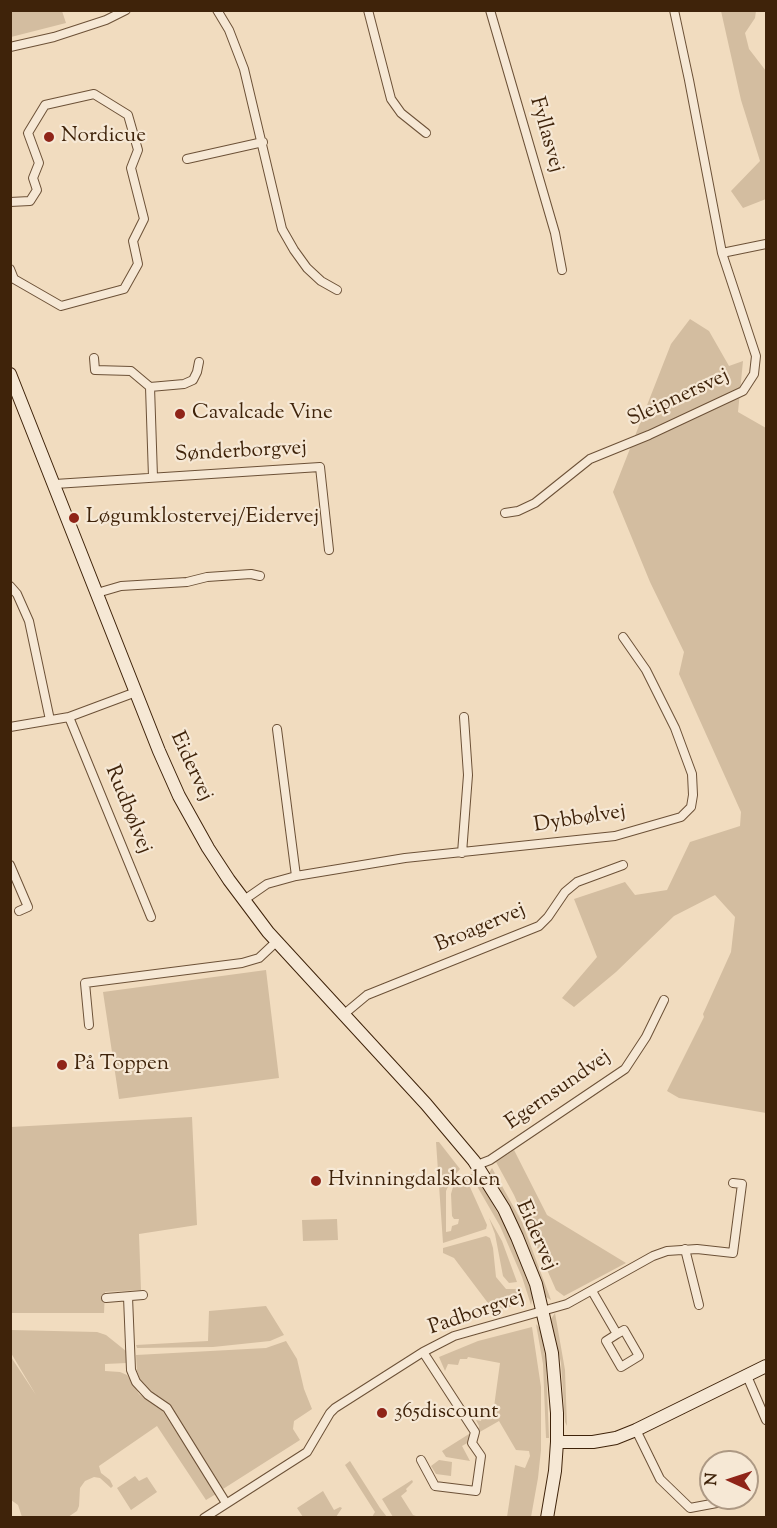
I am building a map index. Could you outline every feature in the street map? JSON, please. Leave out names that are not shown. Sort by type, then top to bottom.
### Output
[{"type":"street","points":[[10,47],[54,37],[106,20],[126,10]]},
{"type":"street","points":[[217,10],[229,30],[244,69],[282,229],[307,268],[321,281],[338,290]]},
{"type":"street","points":[[368,10],[391,99],[407,119],[426,133]]},
{"type":"street","name":"Fyllasvej","points":[[490,10],[555,233],[562,270]]},
{"type":"street","name":"Sleipnersvej","points":[[505,513],[518,511],[535,503],[590,459],[649,435],[743,391],[754,374],[756,356],[722,253],[674,10]]},
{"type":"street","points":[[10,202],[30,201],[37,190],[33,178],[39,163],[28,133],[45,105],[94,94],[128,115],[138,150],[131,168],[144,219],[133,241],[138,264],[124,289],[61,306],[14,279],[10,269]]},
{"type":"street","points":[[187,159],[263,142]]},
{"type":"street","points":[[722,253],[766,244]]},
{"type":"street","points":[[94,358],[95,370],[131,371],[150,387],[184,384],[193,380],[199,362]]},
{"type":"street","name":"Eidervej","points":[[10,374],[15,397],[55,484],[179,796],[213,856],[276,942],[445,1125],[477,1165],[504,1209],[536,1284],[552,1353],[557,1442],[555,1471],[547,1518]]},
{"type":"street","name":"Sønderborgvej","points":[[150,387],[153,477]]},
{"type":"street","name":"Sønderborgvej","points":[[55,484],[320,467],[329,550]]},
{"type":"street","points":[[97,593],[121,586],[187,582],[207,577],[251,574],[260,576]]},
{"type":"street","points":[[10,586],[17,594],[29,621],[50,720]]},
{"type":"street","name":"Dybbølvej","points":[[244,900],[267,884],[296,876],[405,858],[615,836],[681,817],[691,807],[692,774],[675,728],[646,670],[623,637]]},
{"type":"street","points":[[10,728],[69,717],[136,692]]},
{"type":"street","name":"Rudbølvej","points":[[69,717],[151,916]]},
{"type":"street","points":[[462,853],[468,776],[464,717]]},
{"type":"street","points":[[277,729],[296,876]]},
{"type":"street","points":[[10,864],[28,907],[19,911]]},
{"type":"street","name":"Broagervej","points":[[343,1015],[367,995],[539,926],[565,892],[577,882],[623,865]]},
{"type":"street","points":[[89,1025],[85,982],[242,963],[259,958],[276,942]]},
{"type":"street","name":"Egernsundvej","points":[[477,1165],[490,1160],[625,1069],[646,1037],[664,1000]]},
{"type":"street","name":"Padborgvej","points":[[204,1518],[307,1452],[335,1408],[423,1352],[454,1336],[567,1304],[653,1256],[667,1251],[685,1249],[733,1253],[742,1184],[733,1183]]},
{"type":"street","points":[[685,1249],[699,1305]]},
{"type":"street","points":[[592,1291],[618,1334]]},
{"type":"street","points":[[106,1298],[143,1295]]},
{"type":"street","points":[[128,1297],[131,1370],[136,1382],[148,1395],[167,1408],[226,1503]]},
{"type":"street","name":"Padborgvej","points":[[421,1460],[435,1486],[476,1491],[481,1456],[472,1443],[475,1432],[423,1352]]},
{"type":"street","points":[[557,1442],[593,1442],[616,1438],[766,1366]]},
{"type":"street","points":[[747,1376],[766,1420]]},
{"type":"street","points":[[636,1430],[660,1479],[690,1508],[699,1506]]},
{"type":"shaded area","points":[[10,11],[62,11],[66,23],[11,37]]},
{"type":"shaded area","points":[[721,11],[756,11],[755,18],[745,33],[749,49],[766,71],[766,199],[743,208],[731,191],[760,161],[741,100]]},
{"type":"shaded area","points":[[690,319],[709,331],[729,366],[743,361],[738,412],[766,428],[766,1113],[679,1098],[667,1091],[704,1017],[703,1014],[731,952],[735,917],[715,895],[674,916],[616,972],[574,1007],[562,998],[597,957],[574,899],[625,882],[635,895],[667,890],[690,842],[740,826],[741,812],[679,674],[684,652],[650,582],[613,492],[671,344]]},
{"type":"shaded area","points":[[266,970],[279,1078],[119,1099],[103,992]]},
{"type":"shaded area","points":[[192,1117],[197,1225],[139,1234],[141,1290],[105,1292],[104,1313],[11,1313],[11,1127]]},
{"type":"shaded area","points":[[436,1142],[439,1142],[460,1169],[452,1178],[446,1191],[446,1232],[451,1231],[452,1226],[458,1224],[459,1219],[454,1219],[452,1216],[451,1194],[453,1187],[465,1176],[487,1225],[486,1229],[443,1243]]},
{"type":"shaded area","points":[[514,1150],[547,1215],[626,1263],[564,1296],[556,1290],[514,1195],[496,1162]]},
{"type":"shaded area","points":[[492,1168],[522,1222],[551,1300],[546,1297],[510,1208],[489,1173]]},
{"type":"shaded area","points":[[470,1174],[477,1176],[511,1237],[533,1296],[531,1305],[522,1277],[500,1226]]},
{"type":"shaded area","points":[[489,1218],[502,1241],[517,1282],[509,1283],[503,1276],[495,1234]]},
{"type":"shaded area","points":[[337,1219],[338,1240],[303,1241],[302,1220]]},
{"type":"shaded area","points":[[486,1236],[490,1238],[493,1248],[496,1277],[506,1289],[518,1289],[524,1303],[494,1311],[454,1258],[443,1253],[443,1248]]},
{"type":"shaded area","points":[[266,1306],[284,1335],[270,1341],[213,1347],[137,1348],[136,1345],[208,1341],[209,1311]]},
{"type":"shaded area","points":[[555,1313],[565,1370],[567,1426],[561,1363],[551,1319]]},
{"type":"shaded area","points":[[536,1324],[541,1330],[546,1363],[549,1438],[546,1438],[543,1364]]},
{"type":"shaded area","points":[[532,1327],[541,1387],[541,1450],[538,1478],[531,1517],[507,1517],[515,1465],[525,1468],[530,1456],[529,1451],[516,1450],[499,1421],[478,1433],[479,1426],[476,1420],[481,1421],[483,1411],[493,1414],[500,1363],[468,1357],[460,1359],[458,1365],[448,1364],[445,1371],[439,1357],[478,1341]]},
{"type":"shaded area","points":[[11,1330],[97,1332],[106,1335],[126,1351],[127,1363],[105,1364],[105,1371],[127,1375],[139,1394],[162,1410],[216,1494],[206,1500],[157,1426],[99,1466],[101,1473],[110,1480],[113,1486],[111,1488],[100,1478],[94,1477],[85,1481],[80,1488],[77,1511],[68,1517],[22,1517],[18,1505],[11,1500],[11,1357],[36,1395],[11,1353]]},
{"type":"shaded area","points":[[286,1341],[297,1359],[304,1389],[312,1409],[294,1421],[293,1429],[300,1440],[223,1489],[175,1413],[141,1382],[137,1371],[136,1355],[266,1348]]},
{"type":"shaded area","points":[[469,1434],[469,1442],[462,1446],[470,1461],[446,1457],[442,1451]]},
{"type":"shaded area","points":[[439,1460],[452,1462],[451,1476],[436,1474],[431,1466]]},
{"type":"shaded area","points":[[350,1461],[387,1517],[372,1517],[375,1512],[345,1465]]},
{"type":"shaded area","points":[[135,1476],[139,1481],[147,1477],[157,1492],[131,1510],[117,1488]]},
{"type":"shaded area","points":[[412,1480],[407,1491],[401,1496],[413,1515],[419,1517],[393,1517],[382,1499]]},
{"type":"shaded area","points":[[323,1491],[334,1510],[342,1508],[336,1517],[303,1517],[297,1508]]},
{"type":"place","name":"Nordicue","points":[[49,137]]},
{"type":"place","name":"Cavalcade Vine","points":[[180,414]]},
{"type":"place","name":"Løgumklostervej/Eidervej","points":[[74,518]]},
{"type":"place","name":"På Toppen","points":[[62,1065]]},
{"type":"place","name":"Hvinningdalskolen","points":[[316,1181]]},
{"type":"place","name":"365discount","points":[[382,1413]]}]
